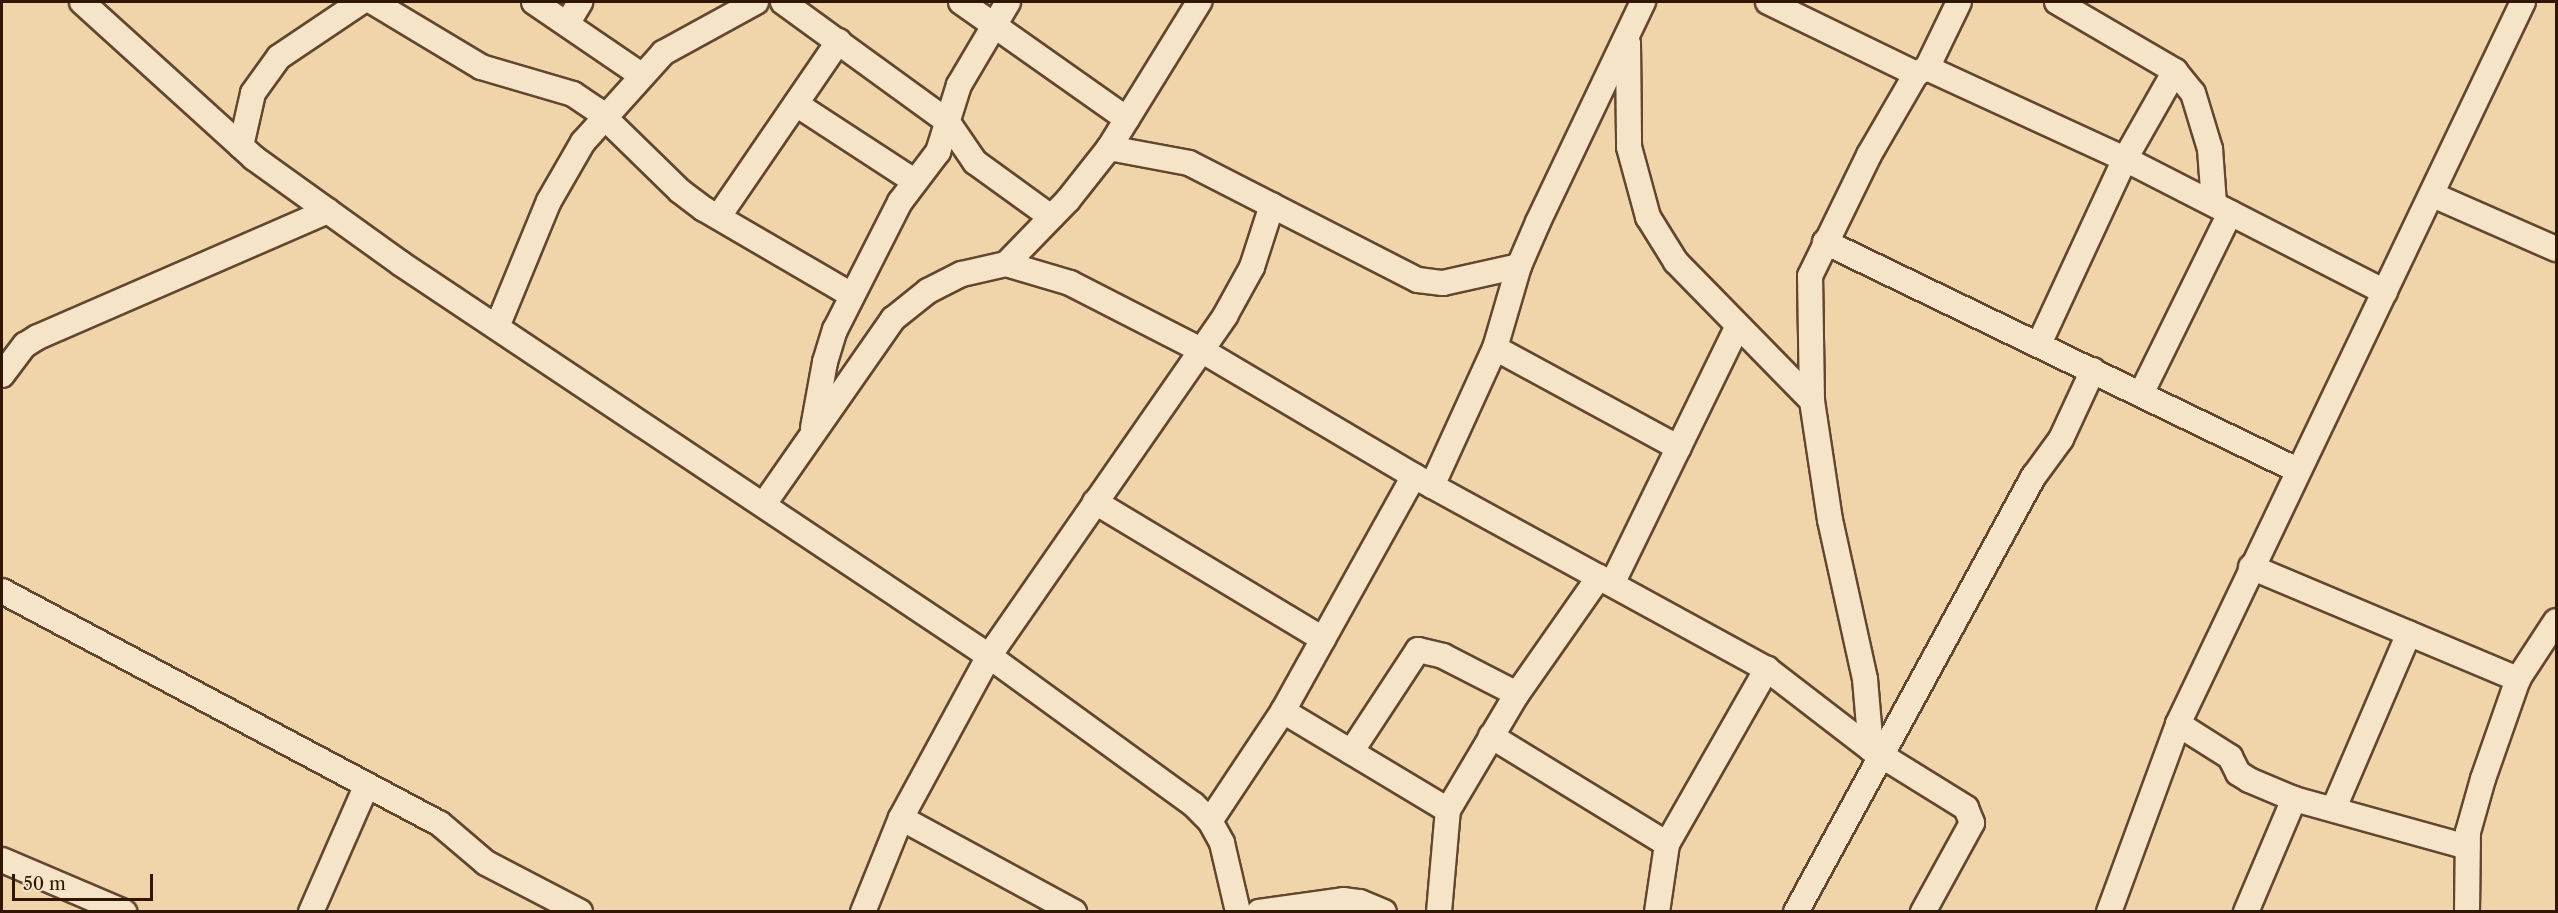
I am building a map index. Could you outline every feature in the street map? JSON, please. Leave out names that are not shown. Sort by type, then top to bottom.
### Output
[{"type":"street","points":[[82,2],[241,146],[328,211],[988,656],[1193,804],[1210,821],[1222,843],[1238,912]]},
{"type":"street","points":[[241,146],[253,93],[279,57],[361,2]]},
{"type":"street","points":[[373,2],[481,68],[573,94],[604,116],[680,191],[852,295]]},
{"type":"street","points":[[534,2],[640,75]]},
{"type":"street","points":[[567,24],[580,2]]},
{"type":"street","points":[[497,327],[553,192],[583,142],[640,75],[676,43],[756,2]]},
{"type":"street","points":[[783,2],[947,121],[975,162],[1051,217]]},
{"type":"street","points":[[961,2],[1127,118]]},
{"type":"street","points":[[812,435],[825,362],[852,295],[875,246],[914,181],[938,152],[959,85],[1008,2]]},
{"type":"street","points":[[1006,264],[1051,217],[1108,148],[1199,2]]},
{"type":"street","points":[[1210,821],[1283,711],[1323,639],[1423,481],[1495,348],[1519,266],[1643,2]]},
{"type":"street","points":[[1768,2],[2125,159],[2385,292]]},
{"type":"street","points":[[1876,752],[1865,679],[1830,520],[1812,401],[1810,276],[1824,242],[1959,2]]},
{"type":"street","points":[[2057,2],[2175,71],[2193,93],[2210,149],[2222,209],[2141,394]]},
{"type":"street","points":[[2109,912],[2178,724],[2297,470],[2433,195],[2523,2]]},
{"type":"street","points":[[1628,36],[1629,147],[1648,217],[1676,262],[1812,401]]},
{"type":"street","points":[[718,216],[839,41]]},
{"type":"street","points":[[2039,344],[2125,159],[2175,71]]},
{"type":"street","points":[[796,104],[914,181]]},
{"type":"street","points":[[1108,148],[1189,164],[1272,205],[1382,265],[1418,280],[1443,283],[1519,266]]},
{"type":"street","points":[[2433,195],[2556,249]]},
{"type":"street","points":[[863,912],[902,818],[988,656],[1202,350],[1252,267],[1272,205]]},
{"type":"street","points":[[2,375],[25,345],[38,337],[328,211]]},
{"type":"street","points":[[1824,242],[2297,470]]},
{"type":"street","points":[[764,504],[893,319],[928,291],[962,274],[1006,264],[1070,283],[1202,350],[1423,481],[1767,669],[1876,752],[1971,814],[1972,823],[1923,912]]},
{"type":"street","points":[[1442,910],[1448,810],[1517,694],[1606,581],[1679,448],[1738,326]]},
{"type":"street","points":[[1495,348],[1679,448]]},
{"type":"street","points":[[1796,912],[1876,752],[2034,476],[2061,440],[2093,370]]},
{"type":"street","points":[[1095,502],[1323,639]]},
{"type":"street","points":[[2252,567],[2518,679]]},
{"type":"street","points":[[2,591],[366,788],[439,823],[486,863],[580,912]]},
{"type":"street","points":[[2468,912],[2467,847],[2483,778],[2518,679],[2556,621]]},
{"type":"street","points":[[2334,808],[2409,633]]},
{"type":"street","points":[[1351,752],[1418,650],[1443,656],[1517,694]]},
{"type":"street","points":[[1657,912],[1667,844],[1767,669]]},
{"type":"street","points":[[1283,711],[1448,810]]},
{"type":"street","points":[[2178,724],[2230,757],[2238,773],[2249,780],[2294,799],[2334,808],[2467,847]]},
{"type":"street","points":[[1491,736],[1667,844]]},
{"type":"street","points":[[311,912],[366,788]]},
{"type":"street","points":[[2246,912],[2294,799]]},
{"type":"street","points":[[902,818],[1074,912]]},
{"type":"street","points":[[2,860],[124,912]]},
{"type":"street","points":[[1259,912],[1343,900],[1360,902],[1384,912]]}]
